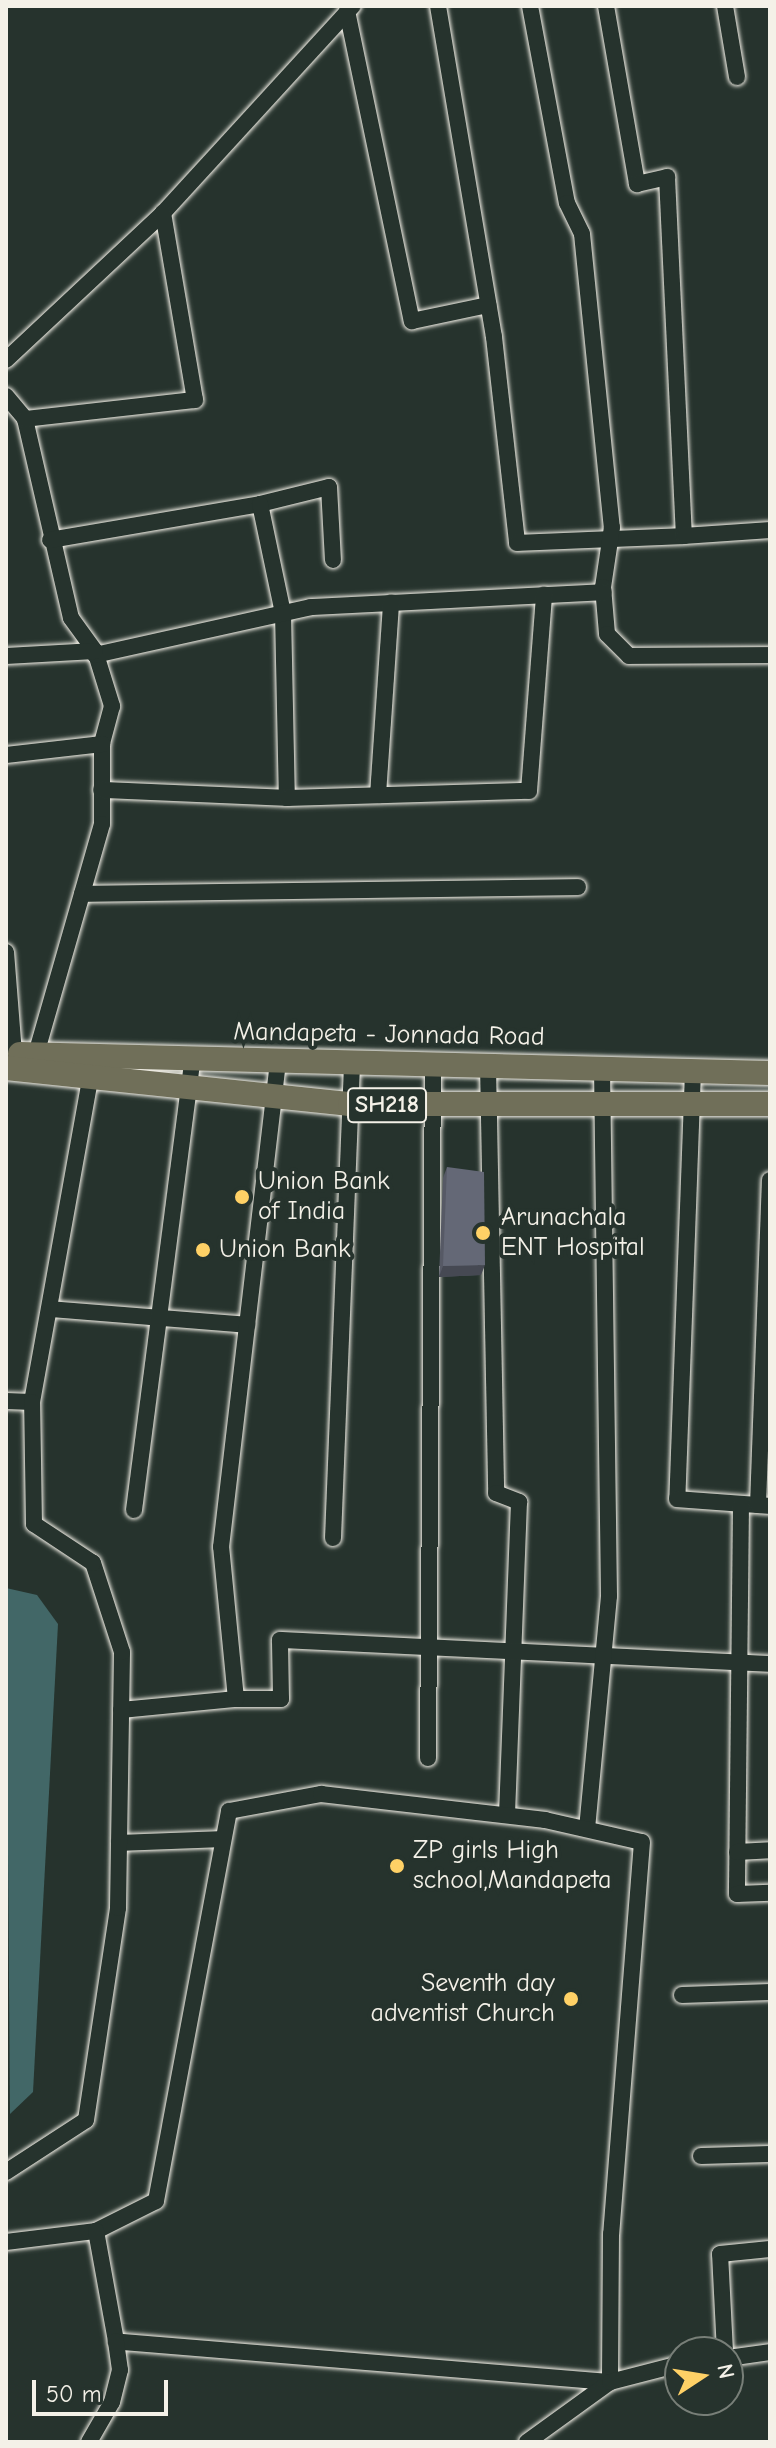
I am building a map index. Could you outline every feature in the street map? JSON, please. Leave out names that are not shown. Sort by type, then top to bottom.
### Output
[{"type":"main road","name":"Mandapeta - Jonnada Road","points":[[15,1057],[93,1065],[193,1058],[770,1073]]},
{"type":"main road","name":"SH218","points":[[15,1057],[93,1065],[189,1086],[350,1104],[603,1109],[770,1104]]},
{"type":"street","points":[[438,6],[488,305],[517,543],[770,530]]},
{"type":"street","points":[[530,6],[567,203],[582,234],[611,538],[604,592],[607,634],[629,656],[770,655]]},
{"type":"street","points":[[606,6],[637,184],[667,177],[684,536]]},
{"type":"street","points":[[725,6],[737,77]]},
{"type":"street","points":[[350,9],[412,321],[488,305]]},
{"type":"street","points":[[6,360],[163,213],[350,9]]},
{"type":"street","points":[[25,419],[195,400],[163,213]]},
{"type":"street","points":[[6,396],[25,419],[50,540],[71,618],[95,653],[112,706],[102,744],[102,824],[82,894],[15,1057]]},
{"type":"street","points":[[50,540],[260,504],[329,487],[333,560]]},
{"type":"street","points":[[260,504],[283,613],[287,798]]},
{"type":"street","points":[[6,656],[95,653],[283,613],[391,602],[604,592]]},
{"type":"street","points":[[101,790],[287,798],[529,791],[544,595]]},
{"type":"street","points":[[378,795],[391,602]]},
{"type":"street","points":[[6,755],[102,744]]},
{"type":"street","points":[[82,894],[578,887]]},
{"type":"street","points":[[6,952],[15,1057]]},
{"type":"street","points":[[134,1510],[193,1058]]},
{"type":"street","points":[[236,1699],[221,1547],[278,1061]]},
{"type":"street","points":[[333,1538],[352,1062]]},
{"type":"street","points":[[6,2172],[86,2120],[118,1908],[122,1652],[93,1563],[34,1524],[32,1402],[93,1065]]},
{"type":"street","points":[[428,1758],[433,1065]]},
{"type":"street","points":[[488,1066],[496,1493],[519,1502],[518,1647],[507,1815]]},
{"type":"street","points":[[587,1829],[607,1651],[602,1069]]},
{"type":"street","points":[[693,1071],[677,1499],[764,1506],[770,1180]]},
{"type":"street","points":[[50,1309],[247,1325]]},
{"type":"street","points":[[6,1401],[32,1402]]},
{"type":"street","points":[[741,1504],[737,1894],[770,1893]]},
{"type":"street","points":[[121,1710],[236,1699],[281,1699],[280,1640],[428,1642],[607,1651],[770,1664]]},
{"type":"street","points":[[6,2242],[96,2231],[156,2201],[229,1811],[321,1794],[507,1815],[587,1829],[642,1842],[611,2234],[610,2382]]},
{"type":"street","points":[[119,1843],[223,1839]]},
{"type":"street","points":[[737,1852],[770,1850]]},
{"type":"street","points":[[682,1995],[770,1992]]},
{"type":"street","points":[[701,2156],[770,2154]]},
{"type":"street","points":[[89,2442],[112,2402],[120,2370],[96,2231]]},
{"type":"street","points":[[724,2336],[720,2254],[770,2249]]},
{"type":"street","points":[[116,2341],[610,2382],[664,2368]]},
{"type":"street","points":[[744,2356],[770,2352]]},
{"type":"street","points":[[527,2442],[610,2382]]},
{"type":"water","points":[[6,1588],[37,1595],[58,1624],[33,2092],[10,2114]]},
{"type":"building","points":[[447,1167],[484,1172],[485,1265],[443,1266]]},
{"type":"place","name":"Union Bank of India","points":[[242,1197]]},
{"type":"place","name":"Arunachala ENT Hospital","points":[[483,1233]]},
{"type":"place","name":"Union Bank","points":[[203,1250]]},
{"type":"place","name":"ZP girls High school,Mandapeta","points":[[397,1866]]},
{"type":"place","name":"Seventh day adventist Church","points":[[571,1999]]}]
